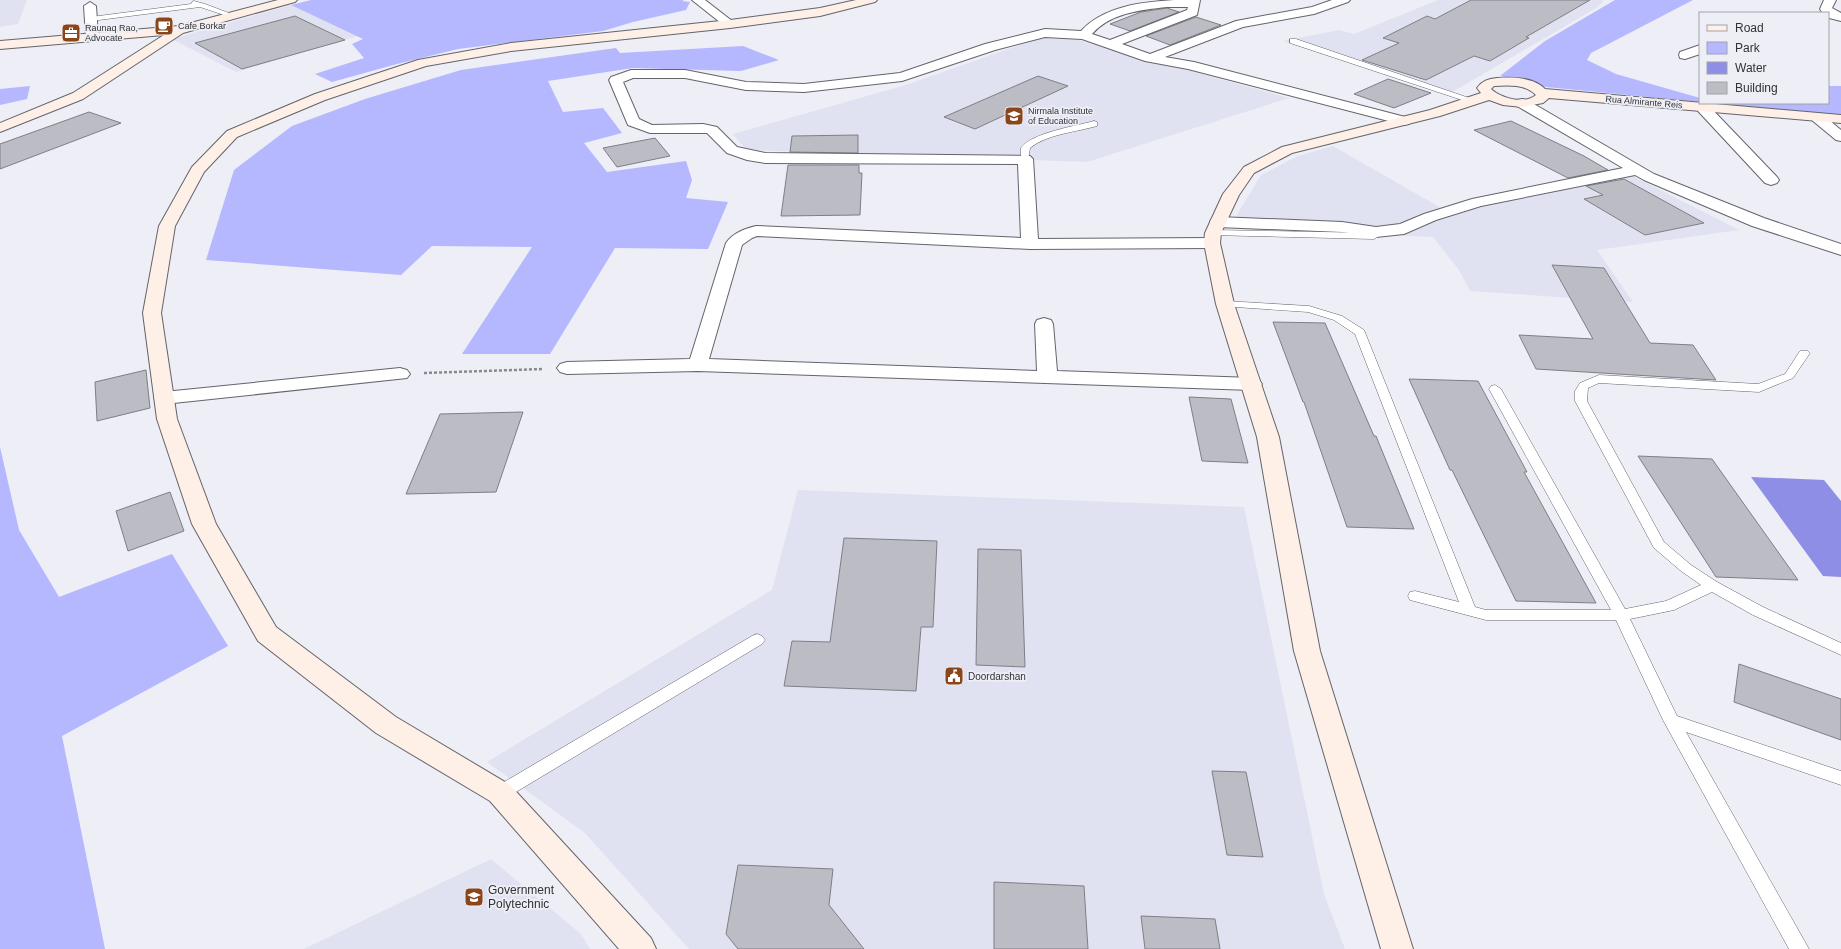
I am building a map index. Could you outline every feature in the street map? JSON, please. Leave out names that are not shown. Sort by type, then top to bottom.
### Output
[{"type":"main road","points":[[0,45],[179,30],[291,0]]},
{"type":"main road","points":[[640,949],[500,793],[386,725],[267,634],[204,524],[167,419],[152,313],[167,226],[197,170],[232,134],[320,97],[423,63],[511,47],[730,24],[820,12],[871,0]]},
{"type":"main road","points":[[0,128],[78,96],[179,30]]},
{"type":"main road","points":[[1397,949],[1307,650],[1268,437],[1225,304],[1214,233],[1231,194],[1249,170],[1287,150],[1435,113],[1480,97],[1522,103],[1537,102],[1543,96],[1542,93],[1527,85],[1505,81],[1486,85],[1480,97]]},
{"type":"main road","name":"Rua Almirante Reis","points":[[1542,93],[1841,119]]},
{"type":"street","points":[[698,0],[730,24]]},
{"type":"street","points":[[1150,58],[1240,24],[1314,10],[1344,0]]},
{"type":"street","points":[[1830,0],[1826,9],[1834,16]]},
{"type":"street","points":[[1084,35],[1089,27],[1104,18],[1138,7],[1164,3],[1194,1],[1194,10],[1190,13],[1111,44]]},
{"type":"street","points":[[90,6],[92,37]]},
{"type":"street","points":[[1030,244],[1025,159],[765,158],[746,155],[732,150],[712,130],[703,128],[650,129],[633,122],[616,80],[631,74],[685,74],[746,86],[804,88],[902,77],[990,48],[1045,33],[1084,35],[1150,58],[1189,65],[1404,121]]},
{"type":"street","points":[[1685,55],[1699,49]]},
{"type":"street","points":[[1522,103],[1649,177],[1758,222],[1841,250]]},
{"type":"street","points":[[1703,108],[1771,180]]},
{"type":"street","points":[[1818,118],[1841,137]]},
{"type":"street","points":[[698,365],[734,243],[746,234],[756,231],[1030,244],[1342,227],[1376,232],[1404,229],[1430,216],[1478,202],[1637,170]]},
{"type":"street","points":[[1044,324],[1047,376]]},
{"type":"street","points":[[567,368],[698,365],[1252,384]]},
{"type":"street","points":[[164,398],[400,374]]},
{"type":"lane","points":[[176,0],[203,5],[232,16]]},
{"type":"lane","points":[[91,19],[203,5]]},
{"type":"lane","points":[[1293,41],[1480,97]]},
{"type":"lane","points":[[1025,159],[1025,148],[1028,144],[1037,140],[1094,124]]},
{"type":"lane","points":[[1214,233],[1374,236]]},
{"type":"lane","points":[[1225,304],[1309,309],[1338,318],[1360,332],[1469,610]]},
{"type":"lane","points":[[1804,353],[1789,376],[1759,388],[1599,379],[1586,382],[1580,390],[1581,401],[1659,545],[1686,568],[1712,586],[1758,611],[1841,649]]},
{"type":"lane","points":[[1495,389],[1621,615],[1671,720],[1799,949]]},
{"type":"lane","points":[[1415,596],[1486,615],[1621,615],[1669,606],[1712,586]]},
{"type":"lane","points":[[500,793],[757,640]]},
{"type":"lane","points":[[1671,720],[1841,778]]},
{"type":"path","points":[[400,374],[567,368]]},
{"type":"shaded area","points":[[0,0],[27,0],[18,24],[0,27]]},
{"type":"shaded area","points":[[1438,0],[1604,0],[1598,7],[1447,95],[1283,41],[1339,30],[1354,34]]},
{"type":"shaded area","points":[[291,5],[358,36],[236,72],[172,39]]},
{"type":"shaded area","name":"Nirmala Institute of Education","points":[[1039,38],[1074,39],[1289,98],[1087,162],[746,150],[733,134],[906,85]]},
{"type":"shaded area","points":[[1333,146],[1448,212],[1631,175],[1739,230],[1597,250],[1633,302],[1470,291],[1459,270],[1433,237],[1236,229],[1235,218],[1261,175],[1298,156]]},
{"type":"shaded area","name":"Doordarshan","points":[[798,490],[1244,507],[1324,894],[1345,949],[689,949],[585,833],[487,762],[772,590]]},
{"type":"shaded area","name":"Government Polytechnic","points":[[491,859],[581,934],[590,949],[304,949]]},
{"type":"green space","points":[[311,0],[684,0],[682,1],[690,2],[686,10],[633,22],[603,31],[458,49],[332,82],[315,74],[364,58],[352,44],[363,39],[291,5]]},
{"type":"green space","points":[[1615,0],[1693,0],[1591,53],[1587,60],[1616,74],[1699,98],[1699,102],[1546,87],[1500,76],[1545,41]]},
{"type":"green space","points":[[743,46],[779,60],[741,71],[633,68],[548,81],[563,112],[603,108],[622,133],[584,143],[607,172],[686,161],[692,180],[686,198],[728,202],[708,249],[615,248],[550,354],[462,354],[532,247],[432,246],[401,275],[206,260],[234,170],[292,126],[365,99],[461,70],[616,48],[620,53]]},
{"type":"green space","points":[[30,86],[27,99],[0,105],[0,89]]},
{"type":"green space","points":[[1829,86],[1841,86],[1841,114],[1791,112],[1722,105],[1829,104]]},
{"type":"green space","points":[[0,447],[19,530],[59,597],[172,554],[228,646],[62,736],[105,949],[0,949]]},
{"type":"water","points":[[1751,477],[1824,480],[1841,501],[1841,577],[1823,576]]},
{"type":"building","points":[[1471,0],[1590,0],[1526,37],[1529,38],[1490,61],[1474,56],[1426,80],[1362,60],[1399,43],[1383,38],[1427,16],[1435,19]]},
{"type":"building","points":[[1167,8],[1179,12],[1130,31],[1110,24],[1141,12]]},
{"type":"building","points":[[295,16],[345,40],[242,69],[195,43]]},
{"type":"building","points":[[1196,17],[1221,25],[1170,45],[1146,36]]},
{"type":"building","points":[[1038,76],[1068,86],[975,129],[944,117]]},
{"type":"building","points":[[1388,79],[1431,93],[1394,108],[1354,94]]},
{"type":"building","points":[[89,112],[121,123],[0,169],[0,144]]},
{"type":"building","points":[[1511,121],[1584,156],[1608,170],[1568,178],[1474,130]]},
{"type":"building","points":[[858,135],[858,153],[790,152],[792,136]]},
{"type":"building","points":[[655,138],[670,156],[617,167],[603,148]]},
{"type":"building","points":[[788,165],[859,165],[859,173],[862,173],[860,215],[781,216]]},
{"type":"building","points":[[1624,179],[1704,223],[1645,235],[1584,199],[1603,195],[1586,186]]},
{"type":"building","points":[[1552,265],[1604,268],[1650,343],[1693,345],[1716,380],[1536,369],[1519,335],[1593,339]]},
{"type":"building","points":[[1273,322],[1325,323],[1374,436],[1376,436],[1414,529],[1347,527],[1304,402]]},
{"type":"building","points":[[146,370],[150,408],[97,421],[95,382]]},
{"type":"building","points":[[1409,379],[1478,381],[1527,472],[1524,472],[1596,603],[1516,601],[1452,470],[1450,470]]},
{"type":"building","points":[[1189,397],[1231,399],[1248,463],[1202,461]]},
{"type":"building","points":[[523,412],[496,492],[406,494],[440,414]]},
{"type":"building","points":[[1638,456],[1712,459],[1798,580],[1716,577]]},
{"type":"building","points":[[170,492],[184,531],[128,551],[116,511]]},
{"type":"building","points":[[844,538],[937,541],[933,627],[921,627],[916,691],[784,686],[792,641],[830,642]]},
{"type":"building","points":[[978,549],[1021,550],[1025,667],[976,665]]},
{"type":"building","points":[[1739,664],[1841,699],[1841,740],[1734,702]]},
{"type":"building","points":[[1212,771],[1246,772],[1263,857],[1227,855]]},
{"type":"building","points":[[738,865],[833,869],[829,905],[864,949],[738,949],[726,934]]},
{"type":"building","points":[[994,882],[1084,886],[1088,949],[994,949]]},
{"type":"building","points":[[1141,916],[1215,919],[1220,949],[1145,949]]},
{"type":"place","name":"Cafe Borkar","points":[[164,26]]},
{"type":"place","name":"Raunaq Rao, Advocate","points":[[71,33]]},
{"type":"place","name":"Nirmala Institute of Education","points":[[1014,116]]},
{"type":"place","name":"Doordarshan","points":[[954,676]]},
{"type":"place","name":"Government Polytechnic","points":[[474,897]]}]
